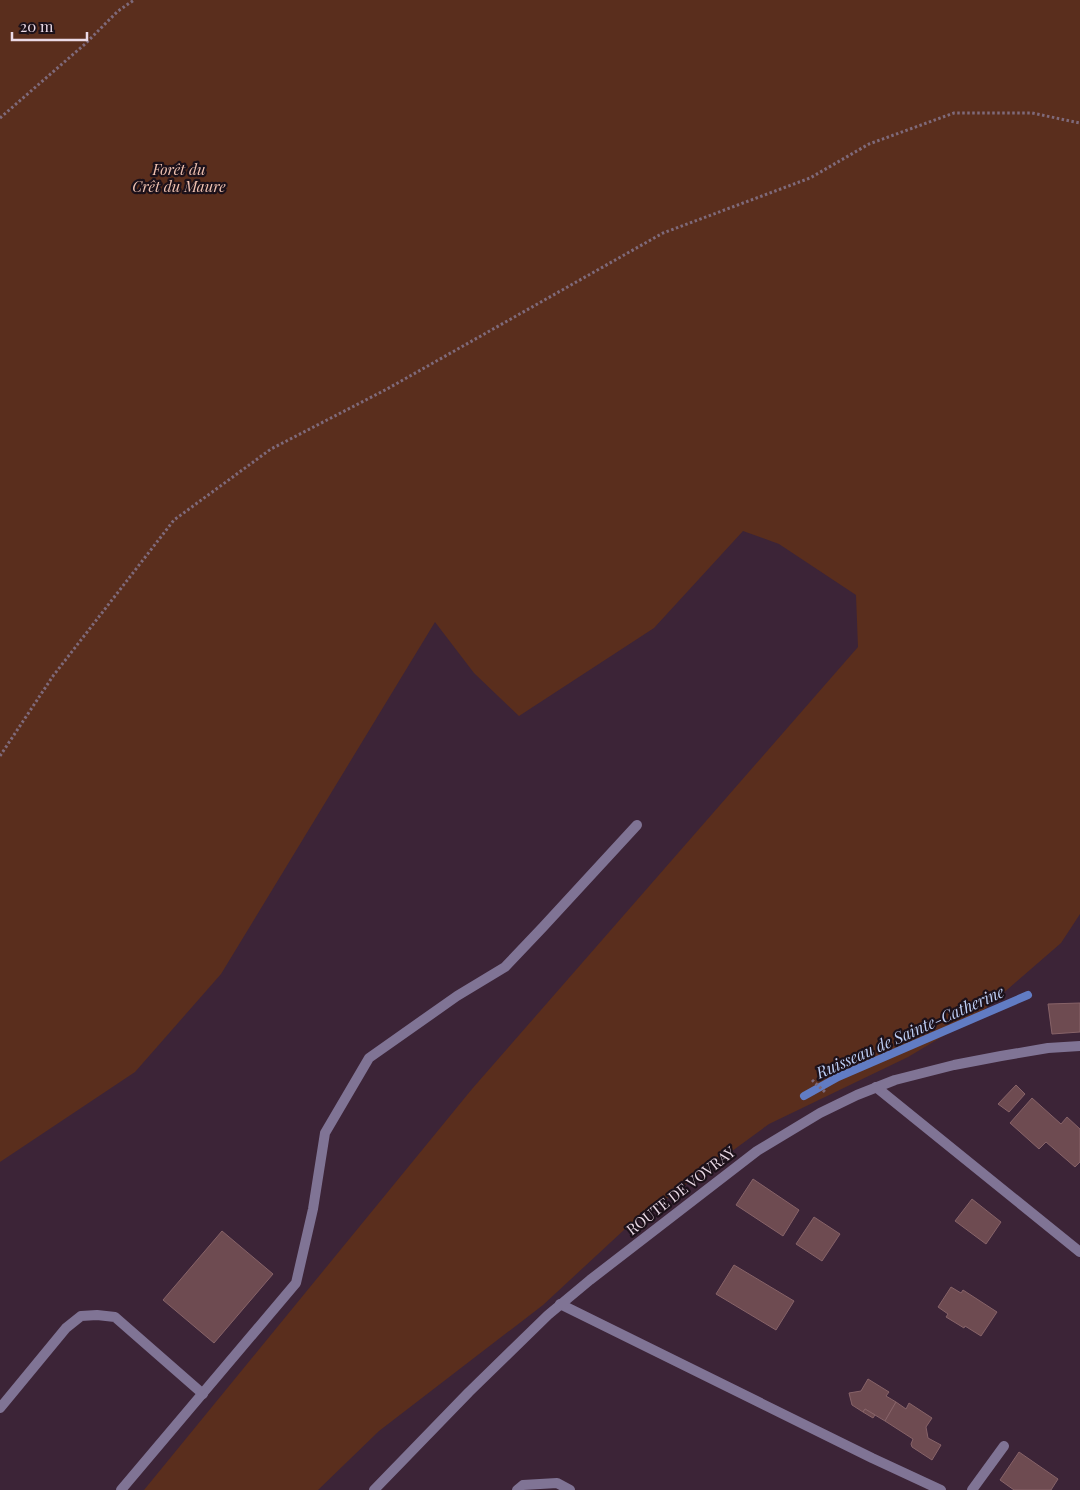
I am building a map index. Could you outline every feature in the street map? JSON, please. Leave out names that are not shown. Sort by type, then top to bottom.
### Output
[{"type":"street","points":[[121,1490],[296,1283],[313,1208],[325,1133],[369,1058],[457,996],[505,967],[637,825]]},
{"type":"street","name":"ROUTE DE VOVRAY","points":[[374,1490],[469,1392],[560,1304],[757,1151],[820,1113],[857,1095],[895,1080],[954,1065],[1048,1048],[1080,1046]]},
{"type":"street","points":[[876,1088],[1080,1252]]},
{"type":"street","points":[[560,1304],[872,1458],[941,1490]]},
{"type":"street","points":[[0,1408],[66,1328],[81,1316],[115,1317],[203,1394]]},
{"type":"street","points":[[972,1490],[1004,1446]]},
{"type":"street","points":[[517,1490],[523,1485],[557,1483],[570,1490]]},
{"type":"path","points":[[0,118],[85,44],[118,11],[134,0]]},
{"type":"path","points":[[0,756],[53,676],[174,520],[271,449],[387,389],[663,233],[810,178],[869,144],[954,113],[1032,113],[1080,123]]},
{"type":"green space","name":"Forêt du Crêt du Maure","points":[[0,0],[1080,0],[1080,914],[1061,943],[977,1016],[908,1057],[769,1124],[625,1229],[543,1305],[379,1431],[318,1490],[144,1490],[472,1089],[858,647],[856,595],[779,544],[743,531],[654,628],[519,716],[474,673],[435,622],[221,974],[135,1072],[0,1162]]},
{"type":"building","points":[[1080,1003],[1080,1032],[1052,1034],[1048,1004]]},
{"type":"building","points":[[1016,1085],[1025,1094],[1009,1112],[998,1104]]},
{"type":"building","points":[[1032,1098],[1061,1124],[1067,1117],[1080,1129],[1080,1162],[1075,1167],[1046,1142],[1039,1149],[1010,1123]]},
{"type":"building","points":[[753,1179],[799,1210],[783,1236],[736,1205]]},
{"type":"building","points":[[972,1199],[1001,1222],[986,1244],[955,1221]]},
{"type":"building","points":[[814,1217],[840,1234],[822,1261],[796,1244]]},
{"type":"building","points":[[222,1231],[273,1274],[214,1343],[163,1300]]},
{"type":"building","points":[[734,1265],[794,1301],[776,1330],[716,1294]]},
{"type":"building","points":[[951,1287],[961,1293],[963,1290],[997,1312],[981,1336],[946,1317],[948,1314],[938,1307]]},
{"type":"building","points":[[868,1379],[889,1392],[886,1396],[896,1402],[885,1421],[865,1409],[863,1412],[852,1405],[849,1393],[861,1391]]},
{"type":"building","points":[[896,1402],[906,1409],[909,1403],[932,1418],[926,1427],[928,1438],[941,1445],[932,1460],[912,1447],[913,1439],[885,1421]]},
{"type":"building","points":[[865,1409],[875,1415],[873,1418],[863,1412]]},
{"type":"building","points":[[1019,1452],[1058,1479],[1051,1490],[1014,1490],[1000,1480]]},
{"type":"waterway","name":"Ruisseau de Sainte-Catherine","points":[[804,1096],[838,1077],[1028,995]]}]
